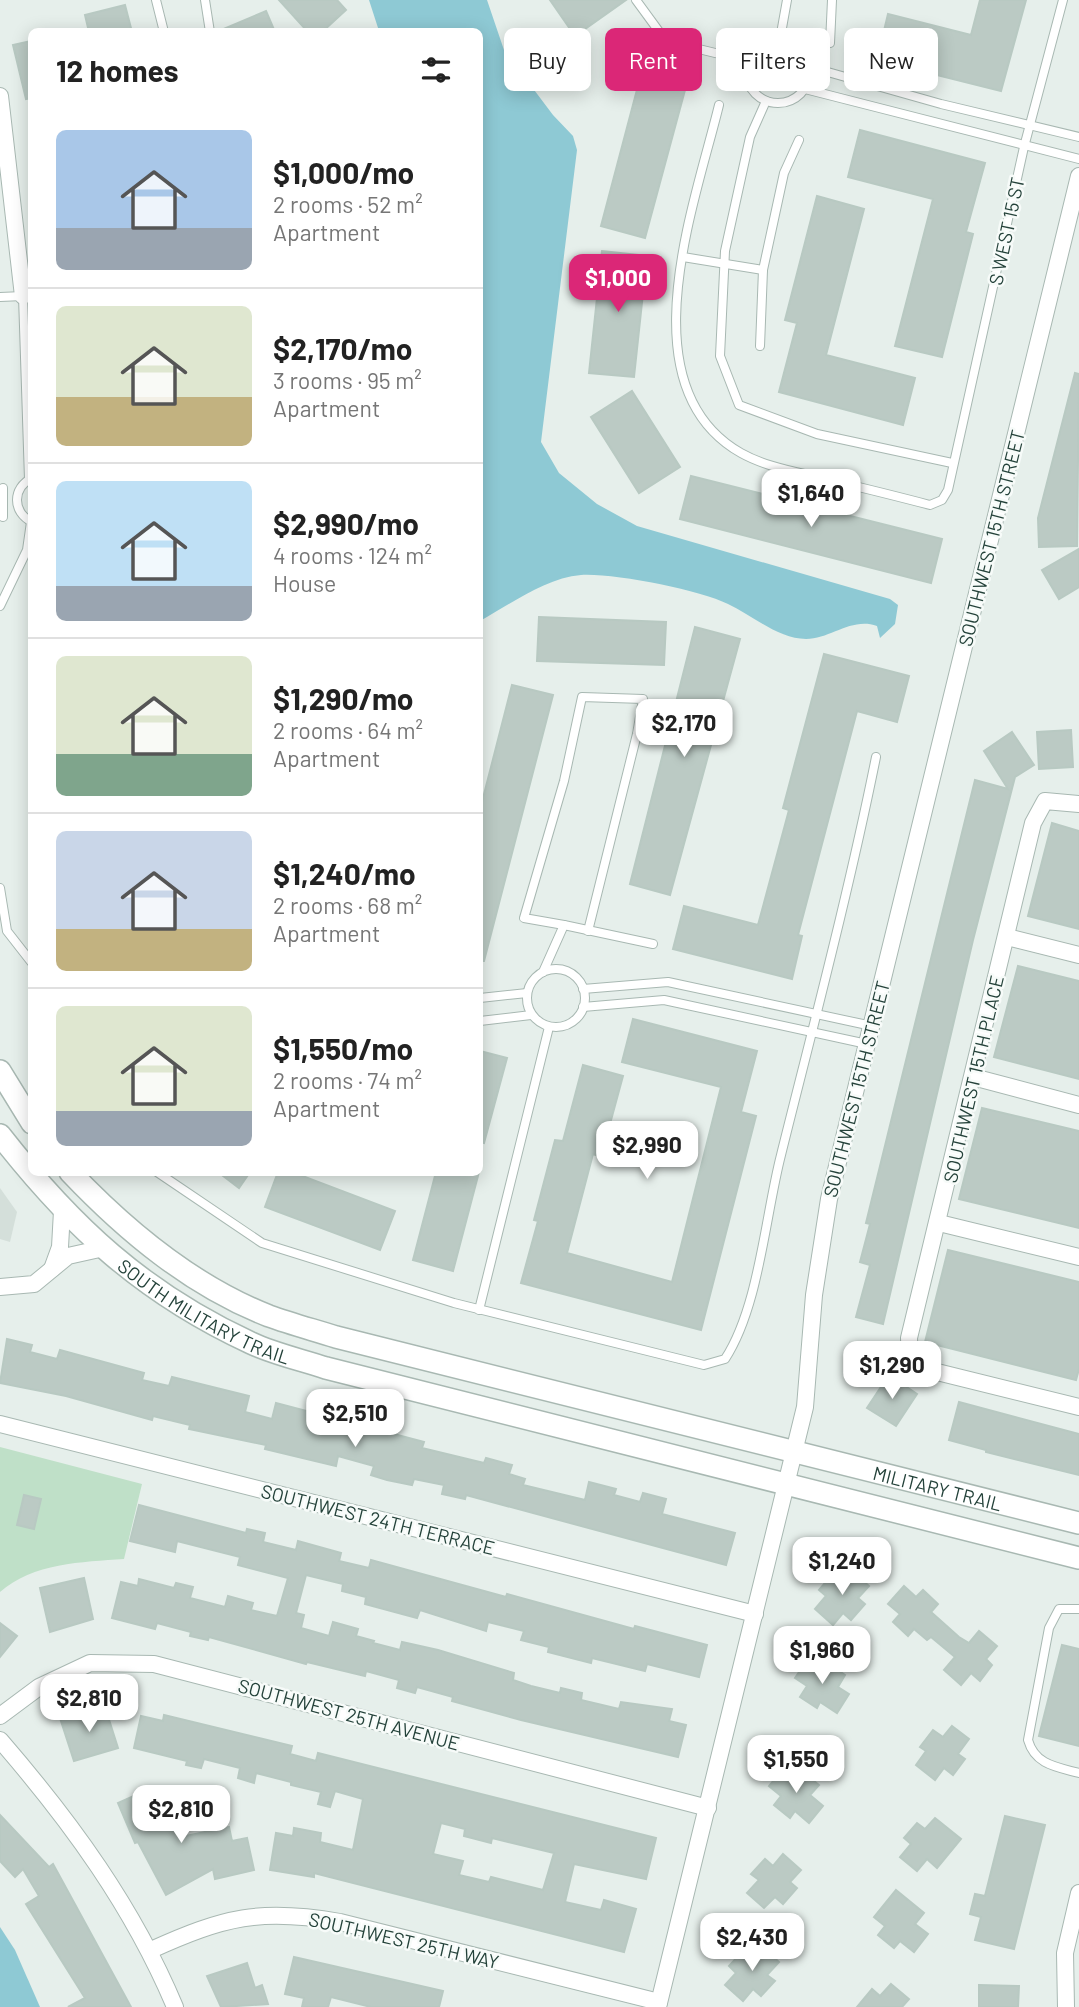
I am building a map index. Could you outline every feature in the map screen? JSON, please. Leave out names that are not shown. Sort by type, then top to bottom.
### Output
[{"type":"street","points":[[0,96],[27,295]]},
{"type":"street","name":"SOUTHWEST 15TH STREET","points":[[659,2005],[795,1452],[810,1370],[821,1243],[1079,176]]},
{"type":"street","name":"SOUTHWEST 15TH PLACE","points":[[1079,804],[1045,801],[1033,823],[939,1223],[909,1338],[910,1359],[929,1370],[1079,1407]]},
{"type":"street","points":[[1007,937],[1079,954]]},
{"type":"street","points":[[0,1071],[28,1116]]},
{"type":"street","points":[[973,1077],[1079,1105]]},
{"type":"street","name":"SOUTH MILITARY TRAIL","points":[[0,1135],[28,1169]]},
{"type":"street","name":"SOUTH MILITARY TRAIL","points":[[33,1176],[62,1211],[146,1284],[185,1309],[253,1345],[326,1368],[787,1485]]},
{"type":"street","name":"SOUTH MILITARY TRAIL","points":[[74,1176],[105,1209],[163,1257],[268,1316],[336,1337],[795,1452]]},
{"type":"street","points":[[52,1269],[60,1247],[62,1211]]},
{"type":"street","points":[[939,1223],[1079,1257]]},
{"type":"street","points":[[0,1287],[33,1284],[79,1251],[104,1248]]},
{"type":"street","name":"SOUTHWEST 24TH TERRACE","points":[[0,1424],[755,1614]]},
{"type":"street","name":"MILITARY TRAIL","points":[[795,1452],[1079,1523]]},
{"type":"street","name":"MILITARY TRAIL","points":[[787,1485],[1079,1558]]},
{"type":"street","name":"SOUTHWEST 25TH AVENUE","points":[[0,1716],[39,1687],[90,1663],[154,1664],[708,1808]]},
{"type":"street","points":[[0,1741],[79,1834],[151,1950],[175,2007]]},
{"type":"street","points":[[1066,2007],[1065,1952],[1079,1893]]},
{"type":"street","name":"SOUTHWEST 25TH WAY","points":[[151,1950],[202,1926],[256,1916],[296,1914],[340,1922],[659,2005]]},
{"type":"lane","points":[[156,0],[163,28]]},
{"type":"lane","points":[[205,0],[209,28]]},
{"type":"lane","points":[[636,0],[666,41],[716,53]]},
{"type":"lane","points":[[782,28],[787,0]]},
{"type":"lane","points":[[830,43],[832,0]]},
{"type":"lane","name":"S WEST 15 ST","points":[[683,257],[674,313],[683,381],[697,411],[717,434],[741,453],[771,466],[930,505],[943,500],[948,490],[1024,147],[1063,0]]},
{"type":"lane","points":[[830,72],[1079,136]]},
{"type":"lane","points":[[754,91],[766,101],[788,102],[802,91]]},
{"type":"lane","points":[[813,91],[1079,159]]},
{"type":"lane","points":[[766,101],[750,137],[724,266],[720,356],[739,405],[817,434],[952,463]]},
{"type":"lane","points":[[719,105],[683,257],[762,271]]},
{"type":"lane","points":[[760,346],[762,271],[784,173],[799,141]]},
{"type":"lane","points":[[0,296],[27,295],[28,356]]},
{"type":"lane","points":[[28,481],[20,488],[16,503],[28,519]]},
{"type":"lane","points":[[20,488],[1,488],[2,517],[28,520]]},
{"type":"lane","points":[[0,606],[28,554]]},
{"type":"lane","points":[[588,931],[637,734],[643,699],[582,697],[564,781],[524,918],[564,925],[588,931],[653,944]]},
{"type":"lane","points":[[163,1176],[262,1243],[374,1281],[478,1310],[704,1365],[725,1359],[737,1340],[746,1312],[780,1156],[814,1033],[859,845],[876,757]]},
{"type":"lane","points":[[0,888],[7,931],[28,958]]},
{"type":"lane","points":[[543,972],[564,925]]},
{"type":"lane","points":[[483,1021],[531,1015],[549,1027],[566,1026],[574,1021],[583,1007],[583,989],[579,981],[563,970],[543,972],[535,977],[527,993],[531,1015]]},
{"type":"lane","points":[[583,989],[668,982],[872,1026]]},
{"type":"lane","points":[[483,998],[527,993]]},
{"type":"lane","points":[[583,1007],[664,1000],[867,1044]]},
{"type":"lane","points":[[478,1310],[549,1027]]},
{"type":"lane","points":[[1079,1609],[1059,1609],[1049,1628],[1028,1740],[1032,1752],[1046,1764],[1079,1773]]},
{"type":"shaded area","points":[[0,1188],[17,1212],[10,1242],[0,1239]]},
{"type":"green space","points":[[0,1447],[142,1484],[124,1559],[75,1563],[43,1570],[13,1582],[0,1592]]},
{"type":"water","points":[[369,0],[487,0],[504,50],[504,91],[535,91],[573,136],[577,150],[541,442],[559,473],[597,504],[637,526],[890,599],[898,605],[895,624],[880,638],[877,626],[858,624],[824,636],[796,638],[775,631],[728,604],[697,593],[596,575],[581,575],[554,581],[483,619],[483,28],[378,28]]},
{"type":"water","points":[[0,1927],[15,1950],[40,2007],[0,2007]]},
{"type":"building","points":[[279,0],[337,0],[346,10],[326,28],[304,28]]},
{"type":"building","points":[[550,0],[626,0],[586,28],[569,28]]},
{"type":"building","points":[[980,0],[1026,0],[1001,91],[938,75],[938,28],[885,28],[888,14],[971,35]]},
{"type":"building","points":[[125,5],[131,28],[88,28],[85,15]]},
{"type":"building","points":[[266,11],[273,28],[226,28]]},
{"type":"building","points":[[28,42],[28,99],[26,99],[13,45]]},
{"type":"building","points":[[637,91],[685,91],[645,238],[601,226]]},
{"type":"building","points":[[860,130],[985,163],[966,232],[973,234],[942,357],[895,346],[933,199],[848,177]]},
{"type":"building","points":[[817,196],[864,209],[826,355],[915,378],[903,425],[779,392],[797,323],[785,320]]},
{"type":"building","points":[[602,251],[647,256],[634,377],[589,373]]},
{"type":"building","points":[[1075,373],[1079,374],[1077,546],[1039,547],[1038,518]]},
{"type":"building","points":[[632,391],[680,467],[639,493],[591,417]]},
{"type":"building","points":[[691,476],[942,539],[931,583],[680,519]]},
{"type":"building","points":[[1079,549],[1079,587],[1059,599],[1042,570]]},
{"type":"building","points":[[539,617],[666,622],[664,665],[537,661]]},
{"type":"building","points":[[695,627],[740,639],[670,895],[630,884]]},
{"type":"building","points":[[824,654],[909,676],[897,722],[857,711],[798,935],[802,936],[792,979],[673,949],[684,906],[758,925],[789,810],[783,808]]},
{"type":"building","points":[[512,685],[553,695],[484,961],[483,961],[483,798]]},
{"type":"building","points":[[1071,730],[1073,767],[1039,769],[1037,732]]},
{"type":"building","points":[[1012,732],[1034,765],[1015,777],[973,940],[883,1324],[856,1317],[870,1265],[860,1262],[870,1224],[866,1223],[975,780],[1008,789],[984,751]]},
{"type":"building","points":[[1052,823],[1079,831],[1079,929],[1028,916]]},
{"type":"building","points":[[1018,966],[1079,981],[1079,1079],[994,1057]]},
{"type":"building","points":[[633,1019],[757,1051],[741,1112],[756,1116],[701,1330],[521,1283],[538,1221],[534,1220],[555,1140],[563,1141],[583,1065],[623,1076],[601,1157],[593,1154],[567,1253],[672,1282],[721,1087],[622,1062]]},
{"type":"building","points":[[483,1052],[507,1058],[483,1143]]},
{"type":"building","points":[[982,1108],[1079,1131],[1079,1228],[959,1199]]},
{"type":"building","points":[[223,1176],[247,1176],[239,1188]]},
{"type":"building","points":[[277,1176],[303,1176],[395,1211],[380,1250],[265,1207]]},
{"type":"building","points":[[435,1176],[478,1176],[453,1271],[413,1260]]},
{"type":"building","points":[[948,1250],[1079,1282],[1079,1369],[1076,1380],[925,1342]]},
{"type":"building","points":[[7,1339],[32,1345],[30,1352],[57,1359],[60,1350],[144,1373],[142,1380],[169,1386],[172,1377],[249,1396],[245,1412],[272,1419],[276,1403],[424,1442],[422,1448],[484,1463],[486,1458],[512,1465],[509,1474],[525,1479],[523,1485],[585,1500],[589,1482],[616,1489],[614,1495],[640,1502],[643,1493],[666,1499],[662,1514],[735,1533],[726,1565],[466,1495],[465,1499],[442,1494],[444,1485],[414,1479],[412,1485],[387,1480],[371,1475],[374,1466],[338,1456],[336,1466],[265,1449],[266,1445],[189,1429],[190,1425],[153,1416],[152,1420],[66,1396],[0,1383]]},
{"type":"building","points":[[889,1375],[917,1394],[896,1426],[867,1408]]},
{"type":"building","points":[[959,1402],[1079,1434],[1079,1475],[949,1440]]},
{"type":"building","points":[[24,1495],[41,1499],[34,1529],[17,1525]]},
{"type":"building","points":[[139,1505],[246,1533],[247,1529],[265,1533],[263,1542],[296,1550],[298,1541],[341,1553],[339,1561],[369,1568],[371,1560],[506,1597],[507,1594],[634,1629],[635,1626],[707,1645],[699,1677],[647,1664],[645,1671],[592,1658],[591,1663],[548,1652],[549,1647],[521,1640],[524,1631],[488,1622],[486,1631],[420,1610],[417,1618],[365,1604],[366,1597],[342,1591],[343,1584],[306,1575],[296,1613],[304,1615],[301,1628],[329,1636],[333,1622],[358,1629],[356,1636],[374,1641],[373,1643],[400,1650],[402,1642],[438,1650],[514,1673],[513,1680],[531,1686],[560,1693],[561,1688],[582,1693],[581,1700],[619,1709],[621,1702],[672,1709],[669,1721],[686,1725],[678,1757],[521,1720],[452,1701],[453,1697],[417,1687],[415,1693],[397,1688],[399,1680],[366,1671],[365,1676],[307,1662],[306,1664],[209,1637],[208,1640],[190,1636],[191,1632],[157,1623],[155,1629],[112,1618],[121,1582],[138,1586],[139,1579],[174,1588],[176,1583],[193,1587],[190,1598],[225,1607],[228,1596],[253,1603],[251,1610],[277,1616],[288,1578],[238,1565],[240,1557],[177,1541],[175,1552],[130,1541]]},
{"type":"building","points":[[851,1570],[869,1586],[858,1598],[865,1604],[851,1620],[843,1613],[833,1625],[815,1609],[826,1596],[819,1590],[832,1575],[840,1582]]},
{"type":"building","points":[[84,1578],[93,1619],[50,1632],[40,1588]]},
{"type":"building","points":[[904,1586],[916,1597],[923,1590],[938,1604],[931,1612],[959,1637],[969,1643],[979,1631],[997,1646],[986,1659],[992,1665],[980,1681],[971,1673],[961,1685],[944,1670],[955,1657],[931,1637],[927,1640],[914,1629],[908,1636],[893,1622],[900,1614],[888,1604]]},
{"type":"building","points":[[0,1623],[17,1636],[0,1657]]},
{"type":"building","points":[[1062,1645],[1079,1649],[1079,1746],[1039,1736]]},
{"type":"building","points":[[808,1659],[825,1670],[829,1664],[845,1675],[838,1687],[849,1694],[837,1713],[820,1702],[817,1708],[800,1697],[807,1686],[795,1678]]},
{"type":"building","points":[[105,1707],[118,1748],[74,1761],[60,1718]]},
{"type":"building","points":[[164,1715],[292,1746],[290,1754],[316,1761],[318,1753],[656,1838],[646,1879],[574,1864],[565,1902],[601,1910],[604,1900],[636,1909],[624,1952],[314,1873],[314,1877],[270,1870],[276,1833],[293,1836],[294,1828],[321,1833],[320,1842],[353,1850],[363,1799],[335,1791],[330,1807],[318,1804],[321,1792],[291,1785],[291,1782],[256,1773],[254,1783],[238,1778],[240,1768],[204,1759],[201,1768],[186,1765],[187,1761],[134,1748],[141,1716],[163,1721]],"holes":[[[441,1823],[465,1829],[464,1836],[491,1843],[492,1838],[554,1853],[543,1890],[491,1877],[489,1882],[459,1875],[463,1861],[433,1854]]]},
{"type":"building","points":[[952,1726],[969,1739],[958,1754],[965,1759],[953,1775],[944,1768],[935,1780],[916,1765],[926,1751],[920,1747],[933,1730],[943,1737]]},
{"type":"building","points":[[784,1768],[798,1779],[803,1772],[819,1785],[810,1795],[823,1806],[809,1823],[795,1811],[790,1818],[774,1805],[781,1796],[769,1786]]},
{"type":"building","points":[[147,1790],[151,1799],[164,1793],[181,1837],[229,1827],[232,1841],[247,1838],[254,1870],[215,1879],[213,1869],[166,1895],[138,1842],[135,1843],[118,1803]]},
{"type":"building","points":[[0,1815],[49,1867],[53,1864],[131,2007],[68,2007],[85,1998],[26,1904],[39,1896],[23,1869],[15,1877],[0,1861]]},
{"type":"building","points":[[1005,1816],[1045,1825],[1014,1949],[975,1940],[981,1917],[970,1914],[975,1894],[985,1896]]},
{"type":"building","points":[[935,1818],[961,1839],[937,1868],[927,1859],[917,1871],[900,1857],[911,1844],[904,1838],[917,1823],[925,1829]]},
{"type":"building","points":[[783,1854],[801,1870],[790,1882],[797,1888],[783,1904],[775,1897],[764,1908],[747,1893],[759,1880],[751,1874],[765,1859],[773,1866]]},
{"type":"building","points":[[896,1890],[924,1913],[915,1924],[928,1934],[914,1952],[900,1941],[894,1948],[878,1935],[885,1926],[874,1917]]},
{"type":"building","points":[[761,1946],[779,1962],[767,1975],[775,1981],[761,1996],[753,1989],[743,2001],[725,1985],[736,1973],[729,1966],[743,1951],[751,1958]]},
{"type":"building","points":[[294,1957],[443,1991],[439,2007],[371,2007],[331,1997],[328,2007],[302,2007],[304,1998],[285,1994]]},
{"type":"building","points":[[247,1963],[255,1988],[262,1985],[268,2004],[221,2007],[207,1976]]},
{"type":"building","points":[[891,1984],[909,1999],[902,2007],[857,2007],[872,1989],[880,1996]]},
{"type":"building","points":[[979,1985],[1019,1986],[1018,2007],[979,2007]]}]
